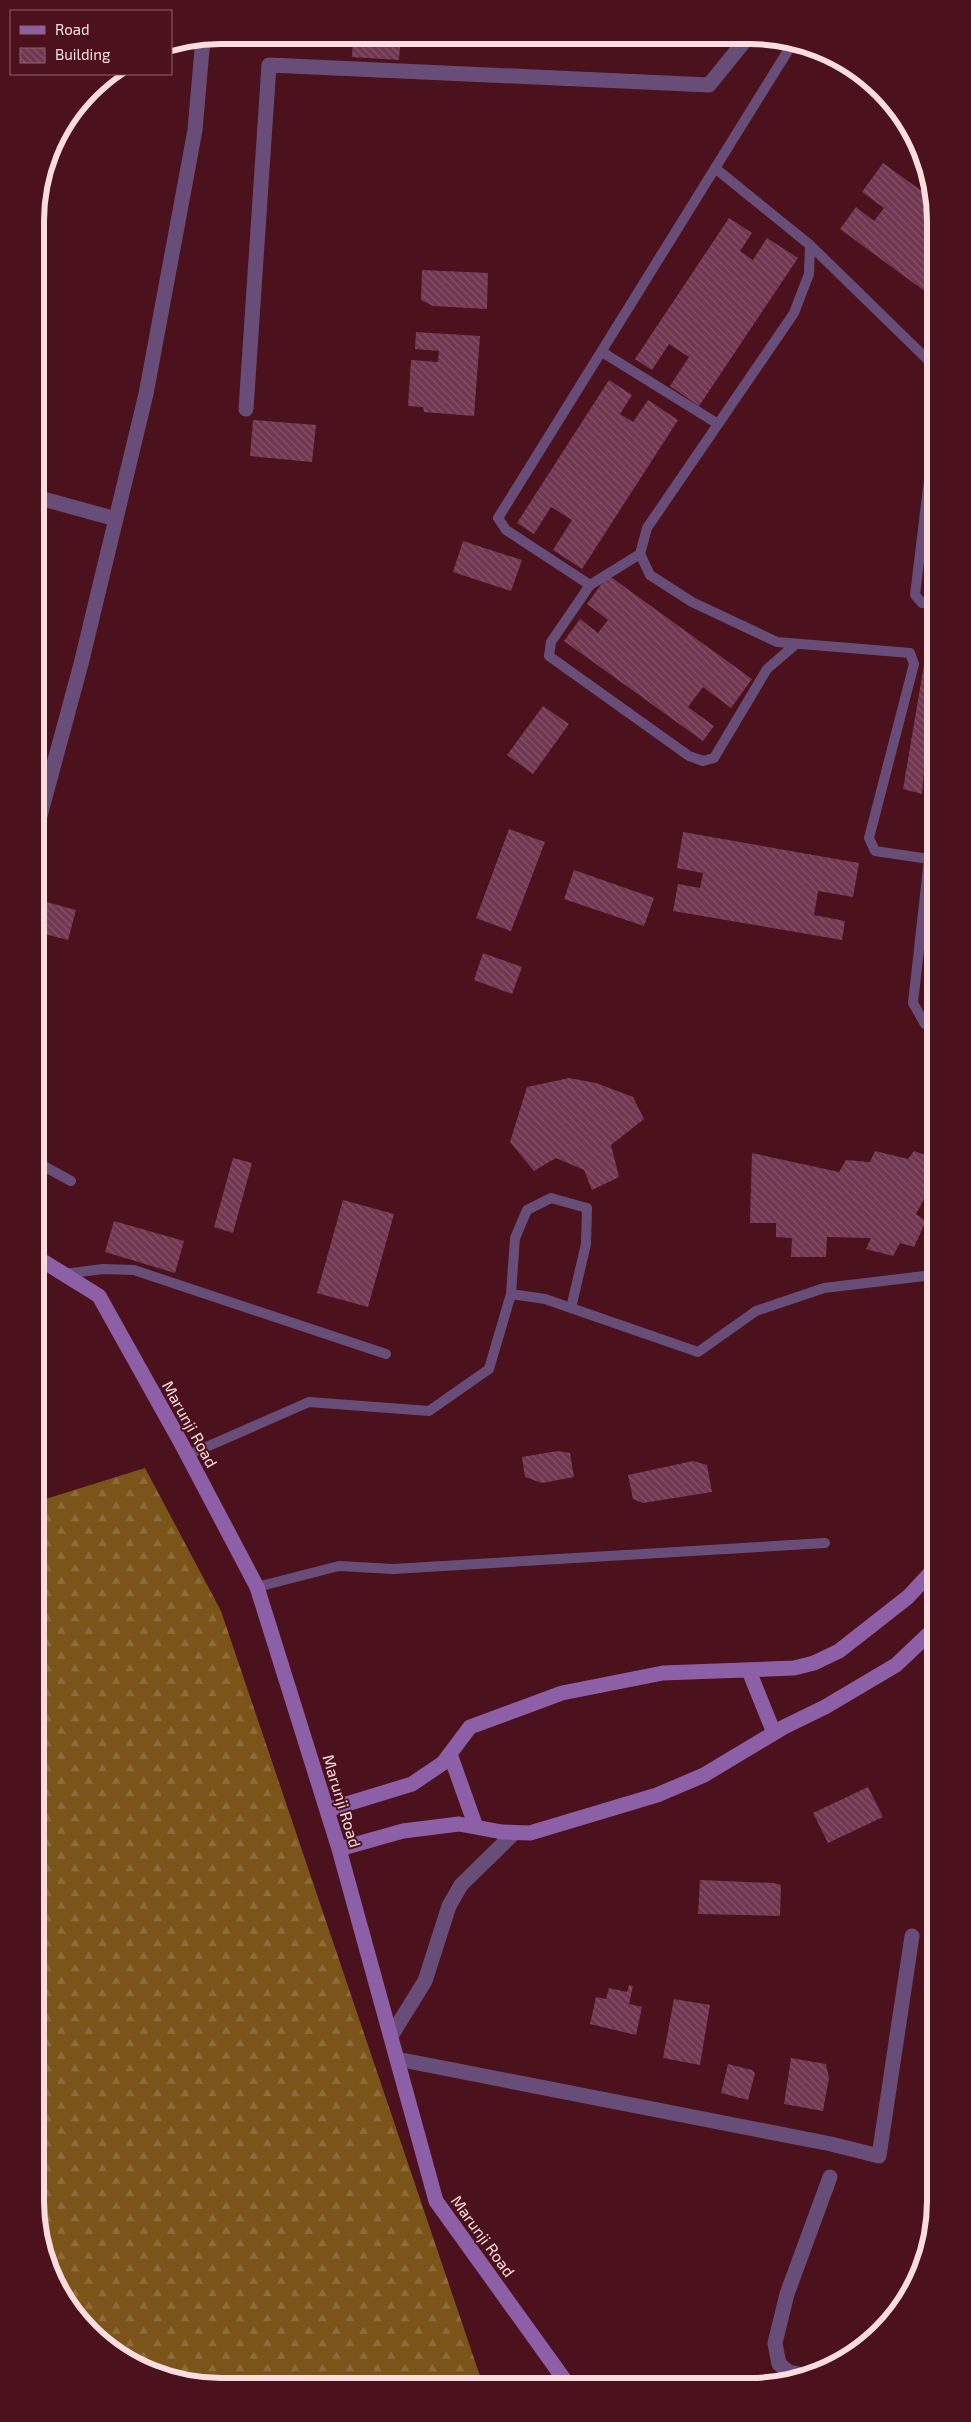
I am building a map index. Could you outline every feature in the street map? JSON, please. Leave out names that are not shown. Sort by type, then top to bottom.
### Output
[{"type":"street","points":[[246,409],[269,65],[709,85],[742,44]]},
{"type":"street","points":[[44,801],[81,664],[146,394],[196,130],[203,45]]},
{"type":"street","points":[[44,499],[116,519]]},
{"type":"street","name":"Marunji Road","points":[[44,1262],[100,1296],[188,1454],[257,1587],[339,1849],[436,2201],[563,2378]]},
{"type":"street","points":[[327,1810],[412,1784],[443,1763],[470,1727],[562,1693],[663,1672],[794,1668],[814,1662],[839,1651],[908,1598],[927,1577]]},
{"type":"street","points":[[339,1849],[403,1831],[459,1824],[514,1833],[530,1833],[657,1795],[704,1775],[774,1733],[825,1707],[896,1665],[927,1636]]},
{"type":"street","points":[[749,1670],[774,1733]]},
{"type":"street","points":[[450,1754],[476,1827]]},
{"type":"street","points":[[391,2036],[425,1981],[449,1906],[461,1885],[514,1833]]},
{"type":"street","points":[[397,2059],[879,2156],[912,1936]]},
{"type":"street","points":[[793,2373],[779,2364],[776,2343],[787,2294],[830,2178]]},
{"type":"lane","points":[[590,586],[506,530],[498,518],[790,48]]},
{"type":"lane","points":[[715,168],[810,244],[927,359]]},
{"type":"lane","points":[[810,244],[810,274],[794,314],[647,528],[640,554],[650,575],[692,602],[777,642],[910,653],[914,664],[868,838],[875,851],[927,859]]},
{"type":"lane","points":[[602,352],[718,424]]},
{"type":"lane","points":[[927,494],[914,596],[922,603],[927,604]]},
{"type":"lane","points":[[640,554],[590,586],[551,642],[549,656],[689,756],[703,761],[714,758],[767,669],[796,644]]},
{"type":"lane","points":[[927,884],[913,1003],[927,1025]]},
{"type":"lane","points":[[44,1167],[71,1181]]},
{"type":"lane","points":[[188,1454],[309,1402],[428,1411],[488,1368],[511,1294],[515,1238],[527,1210],[551,1198],[587,1208],[586,1244],[571,1308]]},
{"type":"lane","points":[[64,1274],[103,1269],[134,1270],[386,1354]]},
{"type":"lane","points":[[511,1294],[545,1299],[698,1352],[756,1311],[824,1288],[927,1276]]},
{"type":"lane","points":[[257,1587],[339,1566],[393,1569],[825,1543]]},
{"type":"green space","points":[[145,1468],[221,1611],[481,2378],[209,2378],[186,2375],[153,2365],[132,2355],[113,2342],[80,2309],[62,2280],[47,2236],[44,2213],[44,1499]]},
{"type":"building","points":[[353,44],[400,44],[399,60],[352,57]]},
{"type":"building","points":[[883,163],[925,194],[927,293],[840,229],[856,207],[874,221],[884,208],[862,192]]},
{"type":"building","points":[[729,218],[752,233],[740,251],[753,260],[767,238],[798,258],[699,406],[670,386],[689,357],[669,344],[652,370],[635,359]]},
{"type":"building","points":[[422,270],[488,273],[487,309],[433,306],[421,300]]},
{"type":"building","points":[[416,332],[480,336],[474,416],[424,412],[423,407],[408,406],[411,360],[438,362],[439,351],[415,349]]},
{"type":"building","points":[[609,380],[632,395],[620,414],[633,422],[648,400],[678,420],[582,569],[553,550],[572,520],[551,507],[534,534],[517,523]]},
{"type":"building","points":[[253,420],[316,425],[312,462],[250,456]]},
{"type":"building","points":[[463,541],[522,560],[511,591],[453,572]]},
{"type":"building","points":[[608,575],[752,679],[731,708],[703,687],[688,707],[714,726],[703,741],[564,641],[580,619],[598,633],[608,620],[587,604]]},
{"type":"building","points":[[927,647],[927,772],[924,772],[922,794],[903,789]]},
{"type":"building","points":[[543,706],[569,724],[533,774],[507,755]]},
{"type":"building","points":[[509,829],[545,842],[511,931],[476,918]]},
{"type":"building","points":[[683,832],[859,863],[853,897],[818,891],[814,915],[845,921],[842,940],[673,911],[678,884],[700,888],[703,873],[677,868]]},
{"type":"building","points":[[574,870],[654,898],[644,926],[564,899]]},
{"type":"building","points":[[44,901],[76,910],[68,940],[44,934]]},
{"type":"building","points":[[483,953],[522,967],[512,994],[474,980]]},
{"type":"building","points":[[569,1078],[596,1083],[633,1097],[644,1119],[611,1145],[619,1177],[592,1190],[584,1170],[556,1158],[534,1171],[510,1142],[527,1087]]},
{"type":"building","points":[[875,1151],[908,1159],[914,1151],[927,1156],[927,1193],[916,1214],[926,1221],[914,1247],[900,1243],[893,1256],[866,1249],[871,1238],[827,1237],[826,1257],[791,1257],[792,1238],[776,1237],[776,1223],[750,1223],[752,1153],[839,1172],[846,1160],[870,1162]]},
{"type":"building","points":[[233,1158],[252,1163],[233,1233],[214,1227]]},
{"type":"building","points":[[343,1200],[394,1214],[368,1307],[317,1293]]},
{"type":"building","points":[[114,1221],[184,1241],[175,1273],[105,1252]]},
{"type":"building","points":[[557,1451],[570,1453],[574,1477],[542,1483],[525,1477],[522,1457]]},
{"type":"building","points":[[693,1461],[707,1465],[712,1492],[643,1503],[633,1499],[628,1475]]},
{"type":"building","points":[[868,1787],[883,1817],[828,1843],[813,1813]]},
{"type":"building","points":[[700,1880],[773,1883],[781,1885],[780,1916],[698,1914]]},
{"type":"building","points":[[629,1985],[633,1986],[629,2004],[642,2007],[636,2035],[590,2024],[596,1997],[606,1999],[609,1988],[627,1992]]},
{"type":"building","points":[[674,1999],[710,2005],[700,2065],[663,2058]]},
{"type":"building","points":[[791,2058],[826,2064],[829,2078],[823,2111],[784,2104]]},
{"type":"building","points":[[728,2064],[752,2070],[755,2073],[748,2100],[721,2093]]}]
